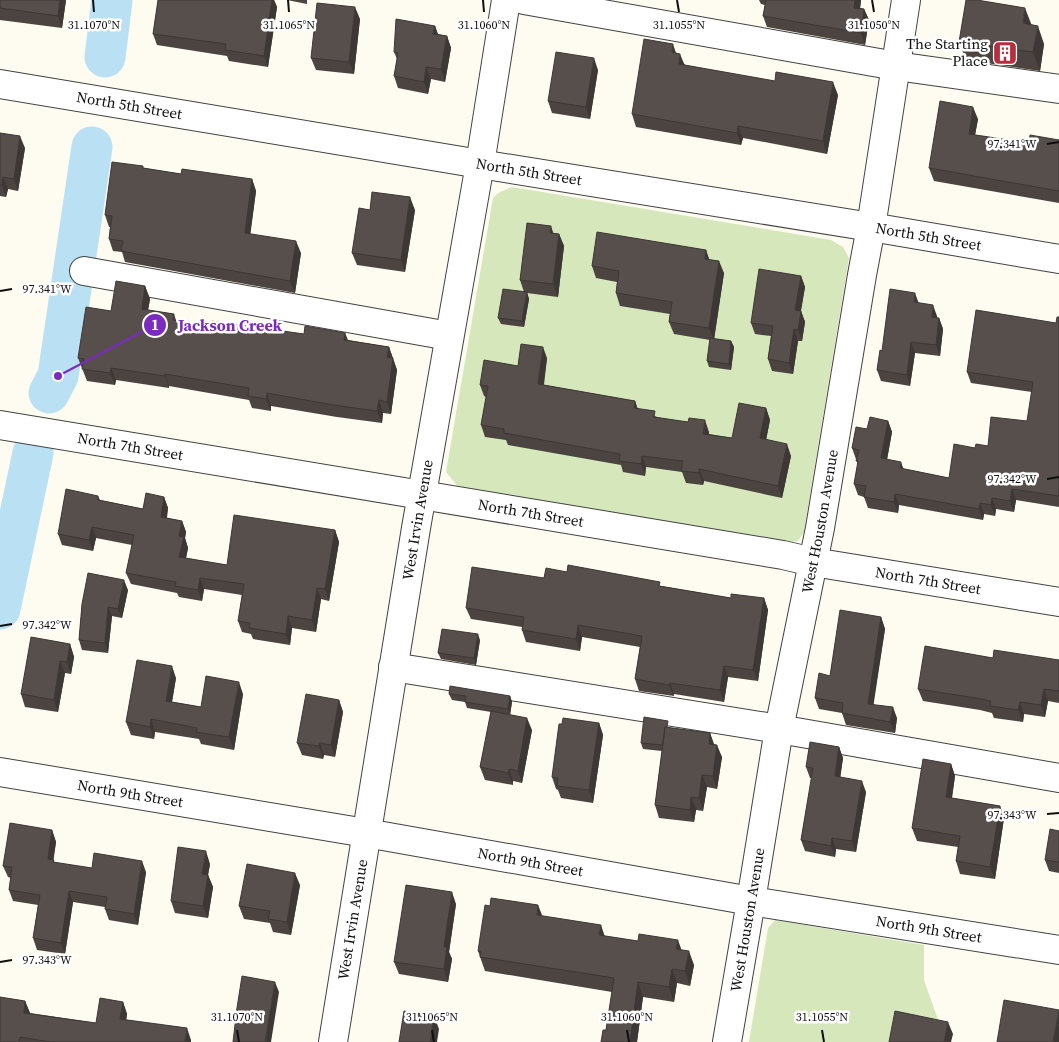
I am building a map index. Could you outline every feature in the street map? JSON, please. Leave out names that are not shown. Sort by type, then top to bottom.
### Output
[{"type":"street","name":"West Irvin Avenue","points":[[333,1042],[421,495],[480,164],[506,0]]},
{"type":"street","points":[[524,0],[896,66],[1059,89]]},
{"type":"street","name":"West Houston Avenue","points":[[727,1042],[779,729],[813,562],[871,227],[906,0]]},
{"type":"street","name":"North 5th Street","points":[[0,84],[1059,259]]},
{"type":"street","points":[[84,271],[449,336]]},
{"type":"street","name":"North 7th Street","points":[[0,424],[1059,602]]},
{"type":"street","points":[[393,667],[779,729],[1059,778]]},
{"type":"street","name":"North 9th Street","points":[[0,772],[366,833],[751,901],[1059,950]]},
{"type":"green space","points":[[512,187],[831,240],[843,247],[849,258],[804,532],[798,541],[779,544],[460,489],[446,472],[493,198],[498,193]]},
{"type":"green space","points":[[775,920],[924,945],[924,980],[942,1031],[951,1042],[749,1042],[768,928]]},
{"type":"building","points":[[0,0],[60,0],[58,16],[0,8]]},
{"type":"building","points":[[158,0],[272,0],[264,56],[225,50],[226,44],[153,34]]},
{"type":"building","points":[[766,0],[855,0],[854,8],[864,9],[861,33],[763,16]]},
{"type":"building","points":[[966,0],[1025,8],[1023,23],[1038,26],[1033,52],[959,42]]},
{"type":"building","points":[[317,3],[355,7],[349,62],[311,58]]},
{"type":"building","points":[[396,19],[435,26],[433,34],[447,36],[441,69],[426,67],[424,82],[394,76],[398,53],[394,52]]},
{"type":"building","points":[[644,39],[673,44],[672,52],[680,54],[679,64],[775,81],[776,72],[833,82],[823,141],[738,126],[737,133],[632,114]]},
{"type":"building","points":[[556,52],[594,58],[586,107],[548,101]]},
{"type":"building","points":[[940,101],[973,107],[969,134],[1029,143],[1030,135],[1059,140],[1059,191],[929,168]]},
{"type":"building","points":[[0,133],[20,136],[14,179],[3,177],[2,185],[0,185]]},
{"type":"building","points":[[112,162],[181,174],[182,169],[252,179],[245,233],[296,241],[290,281],[121,251],[123,241],[109,239],[112,216],[105,215]]},
{"type":"building","points":[[372,192],[410,197],[401,260],[352,253],[359,208],[370,210]]},
{"type":"building","points":[[527,223],[551,226],[550,233],[559,234],[553,284],[520,280]]},
{"type":"building","points":[[597,232],[706,250],[705,259],[719,261],[709,328],[669,322],[672,302],[616,293],[619,271],[592,266]]},
{"type":"building","points":[[759,269],[801,276],[795,310],[801,311],[798,330],[794,329],[789,363],[768,359],[773,326],[751,323]]},
{"type":"building","points":[[116,281],[145,286],[142,309],[174,314],[173,320],[212,326],[212,321],[304,334],[305,326],[345,333],[344,340],[389,347],[387,357],[393,358],[387,402],[379,400],[377,411],[267,393],[266,399],[248,396],[249,388],[165,374],[165,376],[111,368],[110,373],[82,369],[84,359],[78,358],[86,307],[111,311]]},
{"type":"building","points":[[503,289],[527,292],[522,321],[498,318]]},
{"type":"building","points":[[890,289],[915,293],[914,302],[933,305],[932,317],[939,318],[936,345],[911,342],[907,375],[877,370],[880,350],[882,351]]},
{"type":"building","points":[[976,310],[1056,323],[1057,317],[1059,317],[1059,496],[1012,489],[1010,501],[992,498],[991,505],[980,503],[979,509],[895,494],[894,502],[864,497],[866,486],[854,484],[859,450],[852,448],[856,427],[867,429],[870,417],[888,421],[881,458],[901,462],[900,468],[949,478],[954,444],[975,448],[976,444],[988,446],[991,417],[1027,421],[1033,382],[967,372]]},
{"type":"building","points":[[710,338],[731,341],[729,364],[707,361]]},
{"type":"building","points":[[521,344],[543,347],[538,384],[635,401],[634,408],[655,411],[654,417],[688,422],[689,418],[705,420],[703,434],[732,438],[739,403],[766,408],[760,438],[787,444],[778,486],[699,469],[699,473],[681,471],[683,461],[642,456],[641,464],[619,461],[620,454],[504,433],[504,429],[481,425],[488,386],[480,385],[484,360],[518,366]]},
{"type":"building","points":[[66,489],[98,496],[98,500],[143,509],[146,493],[164,497],[161,517],[182,521],[179,536],[184,537],[179,557],[227,565],[234,515],[335,530],[325,589],[317,588],[312,620],[288,616],[286,634],[249,628],[250,623],[238,621],[244,584],[200,578],[198,590],[175,586],[176,582],[126,573],[134,535],[92,527],[89,540],[58,534]]},
{"type":"building","points":[[568,565],[660,582],[659,586],[731,598],[731,594],[764,598],[753,670],[724,666],[720,690],[670,683],[669,685],[635,679],[642,636],[578,625],[576,639],[522,630],[524,617],[466,608],[472,567],[544,578],[546,568],[567,572]]},
{"type":"building","points":[[88,573],[124,580],[118,609],[108,607],[105,643],[79,640],[82,604]]},
{"type":"building","points":[[840,610],[881,617],[868,704],[893,707],[890,722],[842,713],[843,703],[815,698],[819,673],[830,676]]},
{"type":"building","points":[[442,629],[478,634],[474,658],[438,653]]},
{"type":"building","points":[[31,637],[70,644],[67,662],[60,661],[54,700],[21,694]]},
{"type":"building","points":[[925,646],[993,658],[994,650],[1059,660],[1059,691],[1044,689],[1041,705],[1020,702],[1018,710],[990,706],[991,701],[918,689]]},
{"type":"building","points":[[137,660],[172,666],[166,701],[201,707],[206,676],[239,682],[229,737],[196,732],[197,728],[151,719],[150,727],[126,722]]},
{"type":"building","points":[[450,686],[510,696],[508,709],[465,702],[466,696],[449,694]]},
{"type":"building","points":[[306,694],[339,700],[331,745],[320,743],[319,746],[297,743]]},
{"type":"building","points":[[491,711],[527,718],[518,771],[509,769],[508,773],[480,767]]},
{"type":"building","points":[[644,717],[668,721],[667,727],[665,727],[663,745],[641,743]]},
{"type":"building","points":[[563,718],[599,723],[589,790],[557,786],[558,778],[552,777],[559,724],[562,724]]},
{"type":"building","points":[[665,727],[710,733],[709,744],[717,745],[713,776],[702,775],[699,798],[691,797],[690,810],[655,805]]},
{"type":"building","points":[[810,742],[839,747],[835,776],[862,781],[852,841],[832,838],[831,846],[801,840],[813,768],[806,767]]},
{"type":"building","points":[[923,759],[951,764],[946,797],[1000,806],[990,867],[956,861],[960,836],[912,828]]},
{"type":"building","points":[[10,823],[52,830],[48,859],[54,860],[53,862],[92,868],[94,853],[142,861],[134,914],[105,909],[107,897],[69,891],[61,943],[33,938],[40,895],[9,890],[12,867],[3,866]]},
{"type":"building","points":[[1050,829],[1059,831],[1059,862],[1045,860]]},
{"type":"building","points":[[178,847],[206,851],[202,874],[208,875],[203,906],[171,901]]},
{"type":"building","points":[[247,864],[295,873],[287,922],[268,919],[270,911],[239,906]]},
{"type":"building","points":[[406,885],[452,892],[444,947],[447,947],[444,969],[394,962]]},
{"type":"building","points":[[491,898],[538,905],[537,915],[601,925],[599,935],[638,941],[639,934],[678,940],[676,949],[689,951],[685,971],[672,969],[669,987],[638,982],[630,1042],[601,1042],[603,1030],[606,1030],[614,978],[480,957],[481,952],[478,951],[485,905],[490,906]]},
{"type":"building","points":[[242,976],[275,982],[265,1042],[233,1042]]},
{"type":"building","points":[[0,997],[25,1001],[24,1013],[96,1023],[100,998],[123,1002],[120,1019],[187,1028],[185,1042],[51,1042],[20,1037],[19,1042],[0,1042]]},
{"type":"building","points":[[1004,1000],[1059,1010],[1053,1042],[997,1042]]},
{"type":"building","points":[[404,1011],[434,1016],[430,1042],[399,1042]]},
{"type":"building","points":[[895,1011],[948,1022],[944,1042],[889,1042]]},
{"type":"waterway","points":[[105,57],[112,0]]},
{"type":"waterway","points":[[49,393],[58,376],[92,147]]},
{"type":"waterway","points":[[0,609],[33,453]]},
{"type":"place","name":"The Starting Place","points":[[1005,53]]},
{"type":"place","name":"Jackson Creek","points":[[58,376]]}]
